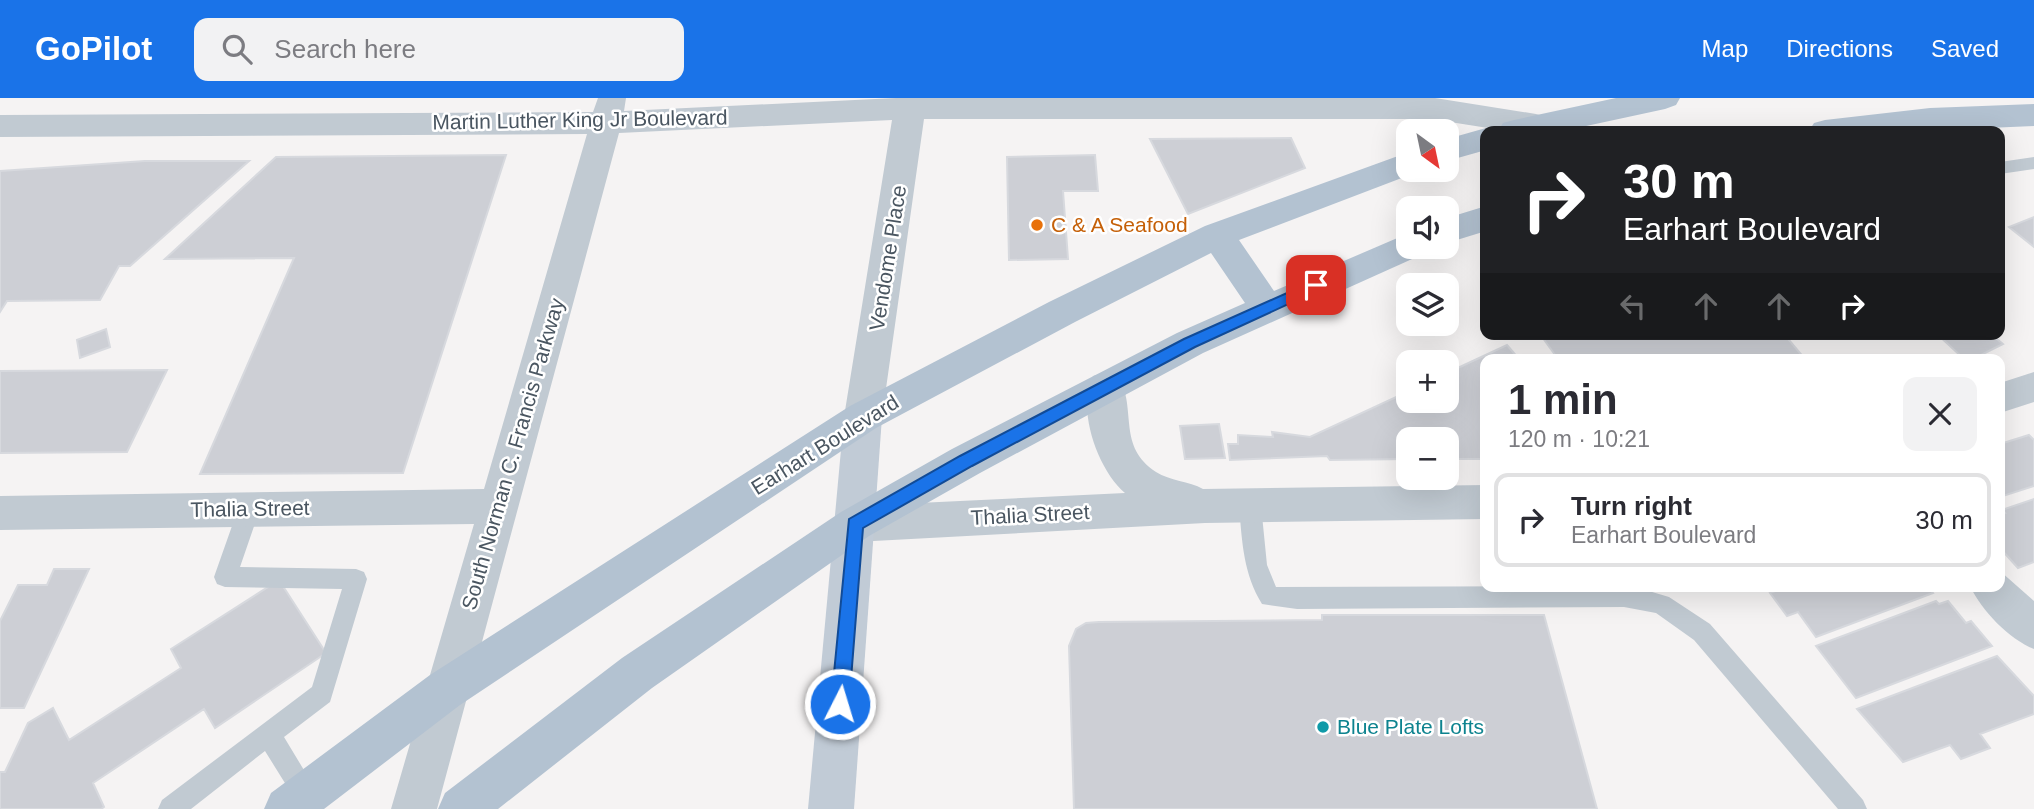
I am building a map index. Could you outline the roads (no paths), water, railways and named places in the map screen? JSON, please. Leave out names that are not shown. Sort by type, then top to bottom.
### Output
[{"type":"main road","points":[[1534,126],[1665,98]]},
{"type":"main road","points":[[1873,126],[2034,115]]},
{"type":"main road","points":[[1460,146],[1480,141]]},
{"type":"main road","name":"Earhart Boulevard","points":[[297,802],[445,690],[863,417],[1062,312],[1217,235],[1396,168]]},
{"type":"main road","points":[[1459,227],[1480,221]]},
{"type":"main road","points":[[1217,235],[1267,308]]},
{"type":"main road","points":[[461,809],[638,673],[855,524],[966,461],[1189,343],[1396,252]]},
{"type":"street","name":"Martin Luther King Jr Boulevard","points":[[0,126],[911,103],[1431,108],[1516,126]]},
{"type":"street","name":"Vendome Place","points":[[863,417],[911,103]]},
{"type":"street","name":"South Norman C. Francis Parkway","points":[[414,809],[445,690],[500,506],[609,111]]},
{"type":"street","name":"Thalia Street","points":[[1106,387],[1112,447],[1123,466],[1144,485],[1205,506]]},
{"type":"street","points":[[2005,396],[2034,387]]},
{"type":"street","points":[[831,809],[863,417]]},
{"type":"street","name":"Thalia Street","points":[[855,524],[1205,506],[1480,502]]},
{"type":"street","name":"Thalia Street","points":[[0,513],[500,506]]},
{"type":"street","points":[[1997,592],[2034,629]]},
{"type":"lane","points":[[2005,167],[2034,163]]},
{"type":"lane","points":[[1250,505],[1257,571],[1261,585],[1270,597],[1310,599],[1622,592],[1661,604],[1702,632],[1854,809]]},
{"type":"lane","points":[[171,809],[322,694],[356,579],[225,577],[249,509]]},
{"type":"lane","points":[[268,734],[297,802]]},
{"type":"place","name":"C & A Seafood","points":[[1037,225]]},
{"type":"place","name":"Blue Plate Lofts","points":[[1323,727]]}]
